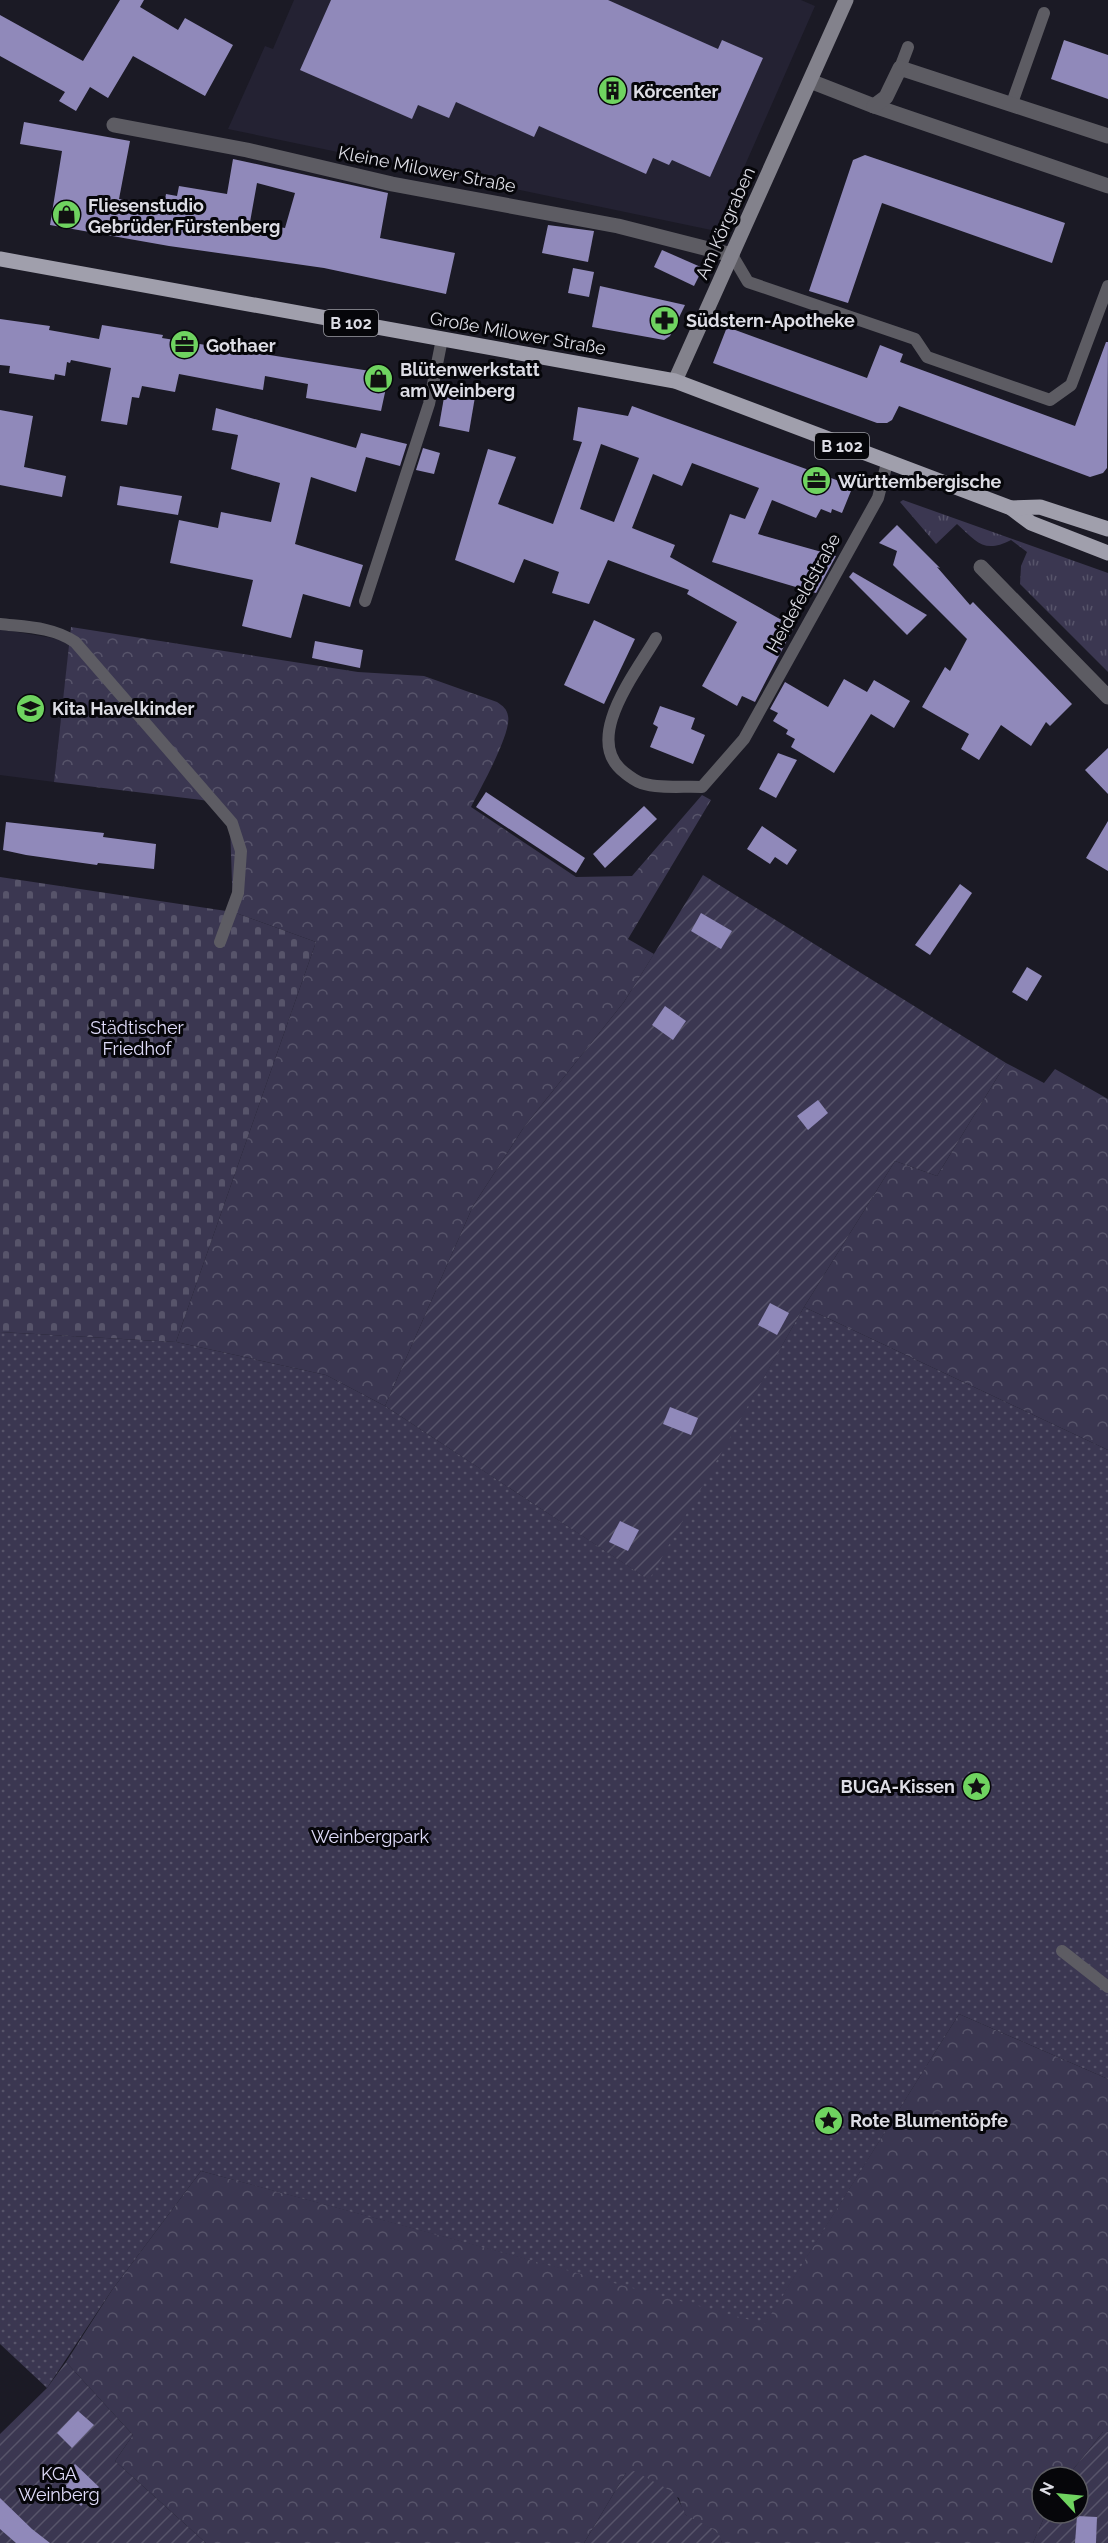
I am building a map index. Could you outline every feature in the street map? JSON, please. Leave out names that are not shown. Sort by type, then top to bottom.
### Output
[{"type":"main road","name":"Große Milower Straße","points":[[0,259],[675,381],[1011,508],[1031,523],[1108,553]]},
{"type":"main road","name":"Große Milower Straße","points":[[1011,508],[1040,507],[1108,529]]},
{"type":"street","name":"Am Körgraben","points":[[675,381],[846,0]]},
{"type":"street","points":[[874,106],[886,97],[900,68],[1108,136]]},
{"type":"street","points":[[810,81],[874,106],[1108,186]]},
{"type":"street","name":"Kleine Milower Straße","points":[[114,125],[247,150],[392,184],[618,226],[732,255]]},
{"type":"street","points":[[981,567],[1108,698]]},
{"type":"lane","points":[[1012,103],[1044,14]]},
{"type":"lane","points":[[900,68],[908,47]]},
{"type":"lane","points":[[732,255],[748,282],[915,339],[927,357],[1050,400],[1071,385],[1108,286]]},
{"type":"lane","points":[[365,601],[429,404],[442,339]]},
{"type":"lane","name":"Heidefeldstraße","points":[[656,638],[614,712],[607,738],[609,752],[620,769],[641,783],[702,787],[744,739],[878,498],[887,463]]},
{"type":"lane","points":[[0,624],[50,630],[75,642],[232,823],[242,851],[238,893],[220,942]]},
{"type":"lane","points":[[1062,1951],[1108,1987]]},
{"type":"shaded area","points":[[294,0],[801,0],[815,6],[716,231],[228,129],[265,46],[273,49]]},
{"type":"shaded area","name":"Kita Havelkinder","points":[[0,629],[70,641],[54,782],[0,775]]},
{"type":"green space","points":[[903,500],[1108,573],[1108,672],[1020,584],[1021,566],[1027,552],[1011,540],[994,546],[981,544],[957,524],[936,544],[900,502]]},
{"type":"green space","points":[[71,627],[358,672],[424,676],[497,702],[507,711],[508,724],[494,761],[471,807],[576,877],[632,876],[702,795],[711,800],[628,939],[654,954],[624,1002],[524,1127],[473,1206],[385,1406],[326,1375],[176,1342],[316,942],[233,912],[230,824],[210,801],[54,782]]},
{"type":"green space","points":[[703,875],[1006,1063],[937,1176],[895,1161],[804,1307],[649,1580],[385,1406],[473,1206],[524,1127],[624,1002]]},
{"type":"green space","name":"Städtischer Friedhof","points":[[0,877],[233,912],[316,942],[176,1342],[0,1332]]},
{"type":"green space","points":[[1006,1063],[1044,1083],[1055,1069],[1108,1099],[1108,1450],[804,1307],[895,1161],[937,1176]]},
{"type":"green space","name":"Weinbergpark","points":[[804,1307],[1108,1450],[1108,2079],[959,2014],[765,2324],[201,2171],[112,2290],[47,2388],[0,2344],[0,1332],[176,1342],[326,1375],[385,1406],[648,1579]]},
{"type":"green space","points":[[959,2014],[1108,2079],[1108,2432],[1103,2432],[1077,2465],[1030,2465],[1030,2525],[1041,2525],[1033,2543],[722,2543],[717,2533],[685,2514],[679,2498],[626,2473],[584,2543],[206,2543],[115,2461],[133,2435],[66,2362],[112,2290],[201,2171],[765,2323]]},
{"type":"green space","name":"KGA Weinberg","points":[[66,2362],[133,2435],[115,2461],[206,2543],[0,2543],[0,2434],[47,2388]]},
{"type":"green space","points":[[1103,2432],[1108,2432],[1108,2543],[1033,2543],[1041,2525],[1090,2525],[1090,2465],[1077,2465]]},
{"type":"green space","points":[[634,2471],[675,2493],[686,2515],[713,2529],[720,2536],[722,2543],[584,2543],[626,2473]]},
{"type":"building","points":[[120,0],[144,0],[140,7],[178,30],[185,18],[233,45],[205,96],[133,56],[108,98],[90,87],[76,111],[59,101],[65,92],[0,56],[0,15],[83,61]]},
{"type":"building","name":"Körcenter","points":[[331,0],[608,0],[718,49],[722,40],[763,58],[710,177],[672,160],[669,165],[653,158],[646,174],[539,126],[534,137],[456,102],[449,118],[418,105],[412,119],[300,70]]},
{"type":"building","points":[[1064,40],[1108,55],[1108,99],[1051,79]]},
{"type":"building","points":[[24,122],[130,141],[119,199],[164,205],[166,194],[177,196],[179,186],[227,194],[233,159],[388,193],[380,238],[455,253],[446,294],[324,268],[169,246],[50,225],[62,151],[20,144]],"holes":[[[257,183],[295,193],[285,228],[250,222]]]},
{"type":"building","points":[[865,155],[1065,223],[1052,263],[882,203],[848,303],[809,291],[853,160]]},
{"type":"building","points":[[548,225],[594,231],[588,262],[542,253]]},
{"type":"building","points":[[662,250],[703,268],[694,286],[654,267]]},
{"type":"building","points":[[573,268],[594,272],[589,297],[568,293]]},
{"type":"building","points":[[600,286],[685,305],[670,336],[664,340],[592,327]]},
{"type":"building","points":[[0,319],[50,326],[49,330],[99,339],[102,325],[163,335],[162,338],[389,374],[381,411],[306,398],[308,384],[265,376],[263,390],[179,374],[175,392],[142,386],[139,398],[132,397],[127,425],[101,421],[111,368],[71,360],[70,363],[67,362],[65,376],[55,374],[54,380],[9,373],[10,366],[0,365]]},
{"type":"building","points":[[727,327],[867,378],[880,345],[903,354],[900,362],[1075,426],[1106,342],[1108,342],[1107,468],[1103,473],[1090,477],[899,406],[892,420],[887,423],[877,423],[713,363]]},
{"type":"building","points":[[446,386],[476,391],[469,432],[439,426]]},
{"type":"building","points":[[632,406],[853,486],[842,513],[832,509],[831,513],[821,509],[816,518],[772,500],[758,534],[836,556],[816,593],[712,562],[730,514],[745,519],[759,488],[692,463],[682,486],[653,474],[632,528],[675,545],[670,557],[794,627],[755,702],[742,696],[737,706],[702,686],[737,622],[687,594],[689,590],[608,560],[589,604],[552,593],[559,572],[524,559],[514,583],[455,560],[488,449],[516,457],[498,504],[553,524],[582,442],[573,440],[578,407],[628,416]],"holes":[[[601,444],[639,458],[614,522],[580,509]]]},
{"type":"building","points":[[216,408],[356,448],[361,433],[407,444],[400,466],[366,457],[356,492],[311,477],[295,544],[363,565],[350,607],[303,594],[291,638],[242,626],[253,580],[170,563],[179,520],[218,528],[221,512],[271,522],[280,483],[231,469],[238,435],[212,430]]},
{"type":"building","points":[[0,410],[33,416],[24,467],[66,476],[62,497],[0,485]]},
{"type":"building","points":[[423,448],[440,453],[434,474],[416,470]]},
{"type":"building","points":[[120,486],[182,496],[178,515],[117,505]]},
{"type":"building","points":[[897,525],[940,568],[937,567],[970,605],[973,602],[1072,704],[1050,726],[1046,722],[1031,746],[1001,725],[979,760],[961,749],[969,734],[922,707],[945,667],[950,671],[967,639],[893,565],[897,551],[879,543]]},
{"type":"building","points":[[853,572],[927,615],[907,635],[849,577]]},
{"type":"building","points":[[594,620],[635,639],[604,704],[564,685]]},
{"type":"building","points":[[315,641],[363,650],[360,668],[312,658]]},
{"type":"building","points":[[844,679],[867,692],[874,680],[910,701],[894,728],[871,714],[834,773],[791,747],[795,739],[786,734],[788,730],[773,721],[778,713],[770,709],[785,682],[828,707]]},
{"type":"building","points":[[660,706],[695,718],[691,729],[705,735],[693,764],[650,747],[658,727],[653,724]]},
{"type":"building","points":[[1108,748],[1108,794],[1085,770]]},
{"type":"building","points":[[778,753],[797,760],[776,798],[759,789]]},
{"type":"building","points":[[486,792],[585,858],[576,873],[476,807]]},
{"type":"building","points":[[644,806],[657,819],[605,868],[593,854]]},
{"type":"building","points":[[1108,821],[1108,871],[1086,858]]},
{"type":"building","points":[[6,822],[104,833],[103,837],[156,844],[154,869],[98,863],[97,865],[3,850]]},
{"type":"building","points":[[762,826],[797,850],[787,865],[775,857],[770,864],[747,849]]},
{"type":"building","points":[[960,884],[972,893],[930,955],[915,945]]},
{"type":"building","points":[[701,913],[732,931],[721,949],[691,931]]},
{"type":"building","points":[[1027,967],[1042,976],[1027,1001],[1012,992]]},
{"type":"building","points":[[665,1006],[686,1021],[673,1040],[652,1025]]},
{"type":"building","points":[[818,1100],[828,1113],[808,1130],[797,1116]]},
{"type":"building","points":[[770,1303],[789,1313],[777,1335],[758,1325]]},
{"type":"building","points":[[670,1407],[698,1418],[691,1435],[663,1424]]},
{"type":"building","points":[[620,1521],[639,1530],[628,1551],[609,1542]]},
{"type":"building","points":[[78,2411],[94,2425],[72,2448],[57,2433]]},
{"type":"building","points":[[75,2464],[99,2487],[81,2506],[63,2488],[69,2482],[63,2477]]},
{"type":"building","points":[[0,2498],[50,2543],[16,2543],[0,2529]]},
{"type":"building","points":[[1090,2517],[1097,2517],[1096,2543],[1075,2543],[1076,2525],[1090,2525]]},
{"type":"place","name":"Körcenter","points":[[612,91]]},
{"type":"place","name":"Fliesenstudio Gebrüder Fürstenberg","points":[[67,215]]},
{"type":"place","name":"Südstern-Apotheke","points":[[665,320]]},
{"type":"place","name":"Gothaer","points":[[185,345]]},
{"type":"place","name":"Blütenwerkstatt am Weinberg","points":[[379,379]]},
{"type":"place","name":"Württembergische","points":[[817,481]]},
{"type":"place","name":"Kita Havelkinder","points":[[31,708]]},
{"type":"place","name":"BUGA-Kissen","points":[[976,1786]]},
{"type":"place","name":"Rote Blumentöpfe","points":[[829,2120]]}]
